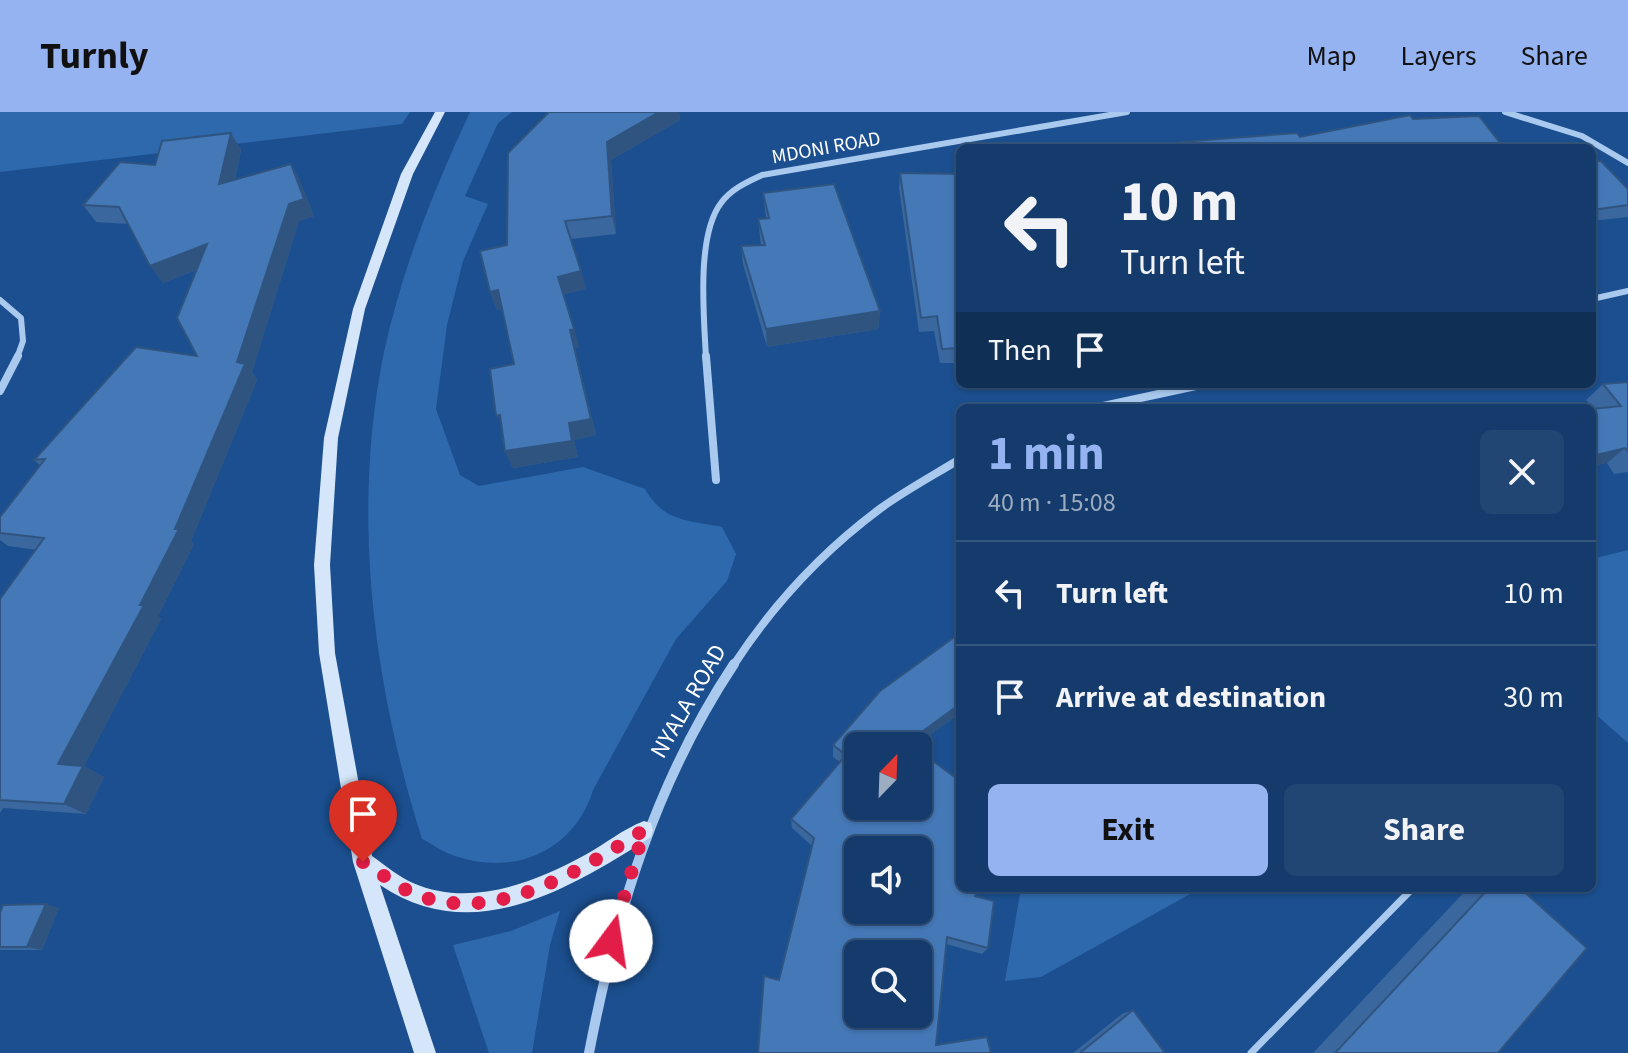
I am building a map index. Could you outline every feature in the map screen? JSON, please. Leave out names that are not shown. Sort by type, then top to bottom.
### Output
[{"type":"main road","points":[[425,1053],[363,862],[327,653],[322,565],[331,438],[359,309],[407,174],[440,112]]},
{"type":"main road","points":[[363,862],[410,892],[455,904],[502,899],[549,884],[644,830]]},
{"type":"street","name":"MDONI ROAD","points":[[716,480],[703,266],[712,218],[720,204],[738,186],[762,175],[1127,112]]},
{"type":"street","points":[[1505,112],[1582,136],[1596,144]]},
{"type":"street","points":[[1596,144],[1628,163]]},
{"type":"street","points":[[1596,298],[1628,291]]},
{"type":"street","points":[[0,300],[21,313],[27,332],[14,367],[0,391]]},
{"type":"street","points":[[1112,404],[1186,388]]},
{"type":"street","name":"NYALA ROAD","points":[[589,1053],[618,910],[644,830],[675,758],[711,695],[748,639],[789,590],[835,545],[882,506],[956,461]]},
{"type":"lane","points":[[1251,1053],[1409,892]]},
{"type":"shaded area","points":[[0,112],[410,112],[402,124],[0,172]]},
{"type":"shaded area","points":[[470,112],[512,112],[498,123],[465,196],[488,204],[463,261],[447,325],[436,409],[460,475],[479,486],[583,467],[645,489],[668,514],[722,527],[736,554],[727,581],[676,639],[572,829],[540,853],[499,863],[477,862],[455,856],[422,839],[391,720],[380,659],[372,598],[369,536],[369,474],[374,413],[391,321],[420,230]]},
{"type":"shaded area","points":[[1628,550],[1628,743],[1596,715],[1596,558]]},
{"type":"shaded area","points":[[1020,892],[1194,892],[1041,977],[1005,981]]},
{"type":"shaded area","points":[[560,911],[550,945],[532,1053],[489,1053],[453,945],[511,931]]},
{"type":"building","points":[[549,112],[659,112],[607,142],[612,216],[565,221],[581,271],[558,277],[574,329],[570,330],[591,419],[569,423],[572,441],[505,451],[500,415],[496,416],[490,369],[514,364],[498,290],[490,292],[480,251],[507,245],[508,153]]},
{"type":"building","points":[[1410,115],[1413,119],[1479,116],[1501,144],[1180,142],[1297,133],[1300,137]]},
{"type":"building","points":[[231,133],[219,184],[291,164],[304,199],[289,204],[237,362],[245,364],[175,529],[179,529],[140,605],[144,605],[58,764],[83,766],[64,804],[0,800],[0,599],[44,538],[0,533],[0,517],[45,459],[34,460],[136,347],[197,356],[177,318],[207,244],[150,266],[119,207],[83,205],[120,162],[155,165],[162,141]]},
{"type":"building","points":[[1596,161],[1601,161],[1628,189],[1628,205],[1596,209]]},
{"type":"building","points":[[900,173],[956,174],[956,348],[942,349],[937,316],[921,318]]},
{"type":"building","points":[[834,184],[880,311],[766,329],[741,246],[765,245],[758,219],[769,218],[763,193]]},
{"type":"building","points":[[1628,382],[1628,451],[1625,448],[1596,455],[1596,409],[1621,406],[1603,384]]},
{"type":"building","points":[[956,636],[956,707],[922,732],[844,732],[880,691]]},
{"type":"building","points":[[844,732],[844,753],[833,745]]},
{"type":"building","points":[[844,757],[844,820],[932,820],[932,760],[956,778],[956,892],[976,892],[975,896],[994,901],[988,948],[947,937],[936,1045],[987,1037],[991,1053],[758,1053],[764,976],[779,980],[814,838],[791,819]]},
{"type":"building","points":[[1485,892],[1524,892],[1587,948],[1498,1053],[1335,1053]]},
{"type":"building","points":[[46,904],[27,947],[0,947],[0,913],[3,905]]},
{"type":"building","points":[[1133,1010],[1165,1053],[1081,1053],[1081,1052]]},
{"type":"route","points":[[363,862],[410,892],[455,904],[502,899],[549,884],[644,830],[611,941]]}]
